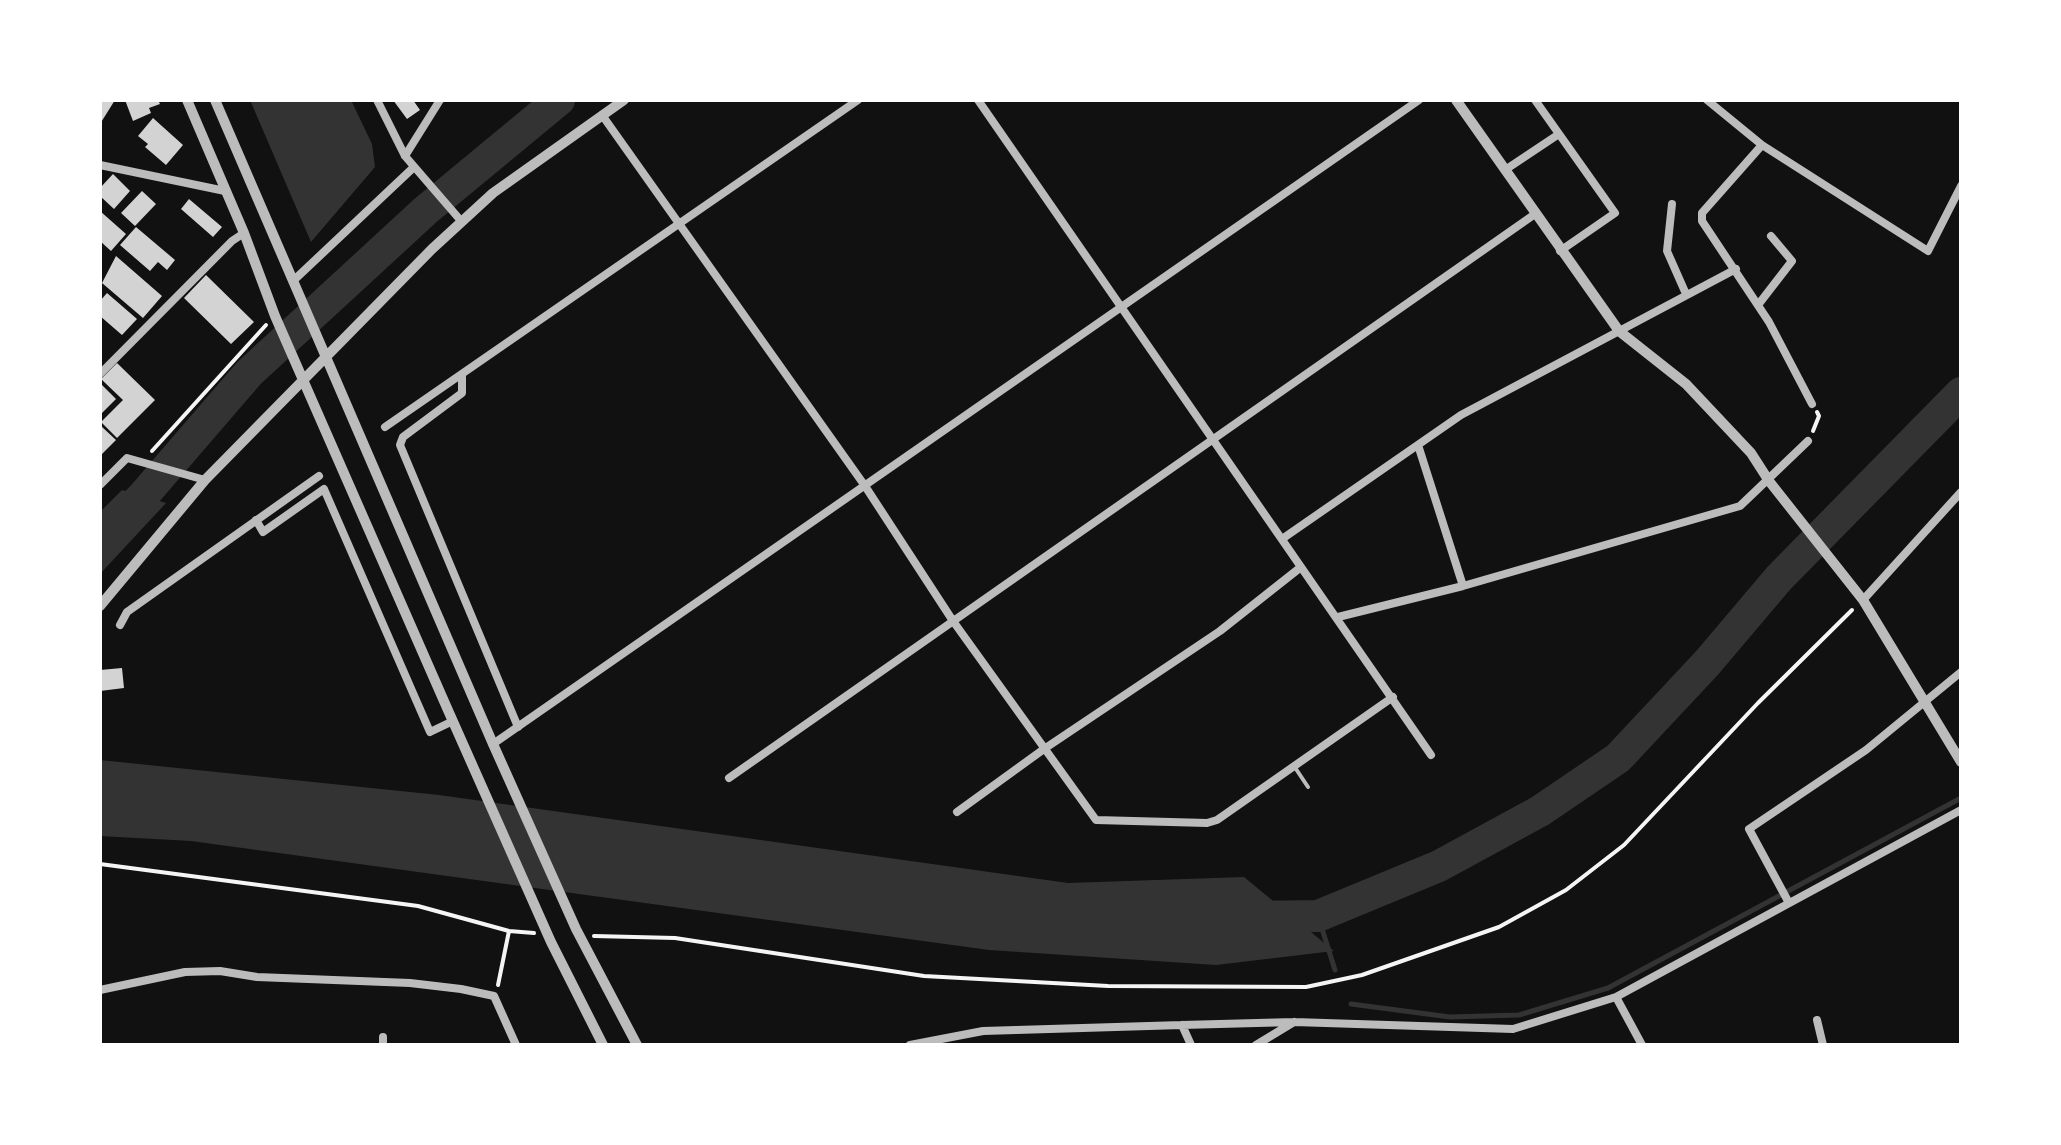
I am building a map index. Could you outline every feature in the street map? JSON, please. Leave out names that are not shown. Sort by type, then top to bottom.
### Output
[{"type":"street","points":[[187,100],[275,316],[453,721],[603,1045]]},
{"type":"street","points":[[214,100],[504,767],[578,932],[637,1045]]},
{"type":"street","points":[[377,100],[405,156],[460,219]]},
{"type":"street","points":[[405,156],[440,100]]},
{"type":"street","points":[[100,606],[206,480],[460,219],[624,100]]},
{"type":"street","points":[[385,428],[858,100]]},
{"type":"street","points":[[978,100],[1432,754]]},
{"type":"street","points":[[494,744],[1419,100]]},
{"type":"street","points":[[1456,100],[1619,331],[1708,406],[1751,453],[1769,482],[1863,600],[1961,762]]},
{"type":"street","points":[[1535,100],[1615,213],[1560,250]]},
{"type":"street","points":[[1707,100],[1762,145],[1928,251],[1961,186]]},
{"type":"street","points":[[602,116],[865,486],[1092,817],[1100,822],[1216,820],[1393,697]]},
{"type":"street","points":[[1504,170],[1558,134]]},
{"type":"street","points":[[1762,145],[1702,214],[1702,221],[1758,306],[1812,404]]},
{"type":"street","points":[[293,281],[414,167]]},
{"type":"street","points":[[102,168],[225,191]]},
{"type":"street","points":[[1672,204],[1667,251],[1686,294]]},
{"type":"street","points":[[729,778],[1535,214]]},
{"type":"street","points":[[100,374],[232,240],[244,233]]},
{"type":"street","points":[[1758,306],[1792,262],[1772,236]]},
{"type":"street","points":[[1282,539],[1418,444],[1521,382],[1736,270]]},
{"type":"street","points":[[462,377],[462,393],[403,437],[400,445],[518,726]]},
{"type":"street","points":[[1338,617],[1463,586],[1740,506],[1808,441]]},
{"type":"street","points":[[1418,444],[1463,586]]},
{"type":"street","points":[[100,486],[127,458],[206,480]]},
{"type":"street","points":[[120,626],[126,612],[319,476]]},
{"type":"street","points":[[256,520],[263,532],[324,490],[430,732],[453,721]]},
{"type":"street","points":[[1863,600],[1961,492]]},
{"type":"street","points":[[957,812],[1044,748],[1220,630],[1301,567]]},
{"type":"street","points":[[1789,902],[1749,830],[1866,750],[1961,672]]},
{"type":"street","points":[[910,1045],[983,1032],[1182,1024],[1294,1022],[1513,1029],[1616,996],[1961,810]]},
{"type":"street","points":[[100,990],[185,972],[220,971],[257,977],[410,983],[494,996],[516,1045]]},
{"type":"street","points":[[1616,996],[1642,1045]]},
{"type":"street","points":[[1817,1020],[1823,1045]]},
{"type":"street","points":[[1256,1045],[1294,1022]]},
{"type":"street","points":[[1182,1024],[1191,1045]]},
{"type":"lane","points":[[1294,766],[1308,787]]},
{"type":"path","points":[[142,462],[266,326]]},
{"type":"path","points":[[1808,441],[1819,416],[1812,404]]},
{"type":"path","points":[[578,932],[619,939],[675,938],[924,976],[1108,986],[1306,987],[1362,975],[1499,926],[1566,890],[1624,845],[1758,703],[1863,600]]},
{"type":"path","points":[[100,864],[418,906],[508,931],[549,934]]},
{"type":"path","points":[[494,996],[508,931]]},
{"type":"shaded area","points":[[250,100],[351,100],[372,144],[375,167],[311,242]]},
{"type":"shaded area","points":[[122,490],[166,503],[100,574],[100,512]]},
{"type":"shaded area","points":[[100,760],[439,795],[1068,883],[1244,877],[1334,951],[1216,965],[989,950],[191,841],[100,836]]},
{"type":"building","points":[[100,100],[115,100],[100,124]]},
{"type":"building","points":[[125,100],[158,100],[160,104],[133,121]]},
{"type":"building","points":[[393,100],[413,100],[420,110],[407,119]]},
{"type":"building","points":[[153,118],[183,145],[166,165],[138,136]]},
{"type":"building","points":[[113,174],[130,191],[114,209],[100,196],[100,188]]},
{"type":"building","points":[[142,191],[156,204],[135,226],[121,213]]},
{"type":"building","points":[[189,199],[222,227],[213,237],[181,209]]},
{"type":"building","points":[[100,211],[126,234],[111,251],[100,241]]},
{"type":"building","points":[[136,227],[175,260],[167,270],[158,262],[150,271],[120,245]]},
{"type":"building","points":[[116,256],[162,296],[143,318],[102,283]]},
{"type":"building","points":[[206,275],[254,322],[231,344],[184,298]]},
{"type":"building","points":[[107,293],[137,319],[122,335],[100,316],[100,301]]},
{"type":"building","points":[[117,363],[155,400],[117,438],[101,422],[123,400],[101,379]]},
{"type":"building","points":[[100,383],[116,399],[100,415]]},
{"type":"building","points":[[100,425],[116,440],[100,456]]},
{"type":"building","points":[[122,668],[124,688],[100,691],[100,670]]},
{"type":"waterway","points":[[100,540],[249,373],[426,210],[559,100]]},
{"type":"waterway","points":[[1249,917],[1318,916],[1439,866],[1540,811],[1618,758],[1707,663],[1779,578],[1961,393]]},
{"type":"waterway","points":[[1351,1004],[1450,1017],[1519,1015],[1608,988],[1961,798]]},
{"type":"waterway","points":[[1318,916],[1335,970]]}]
